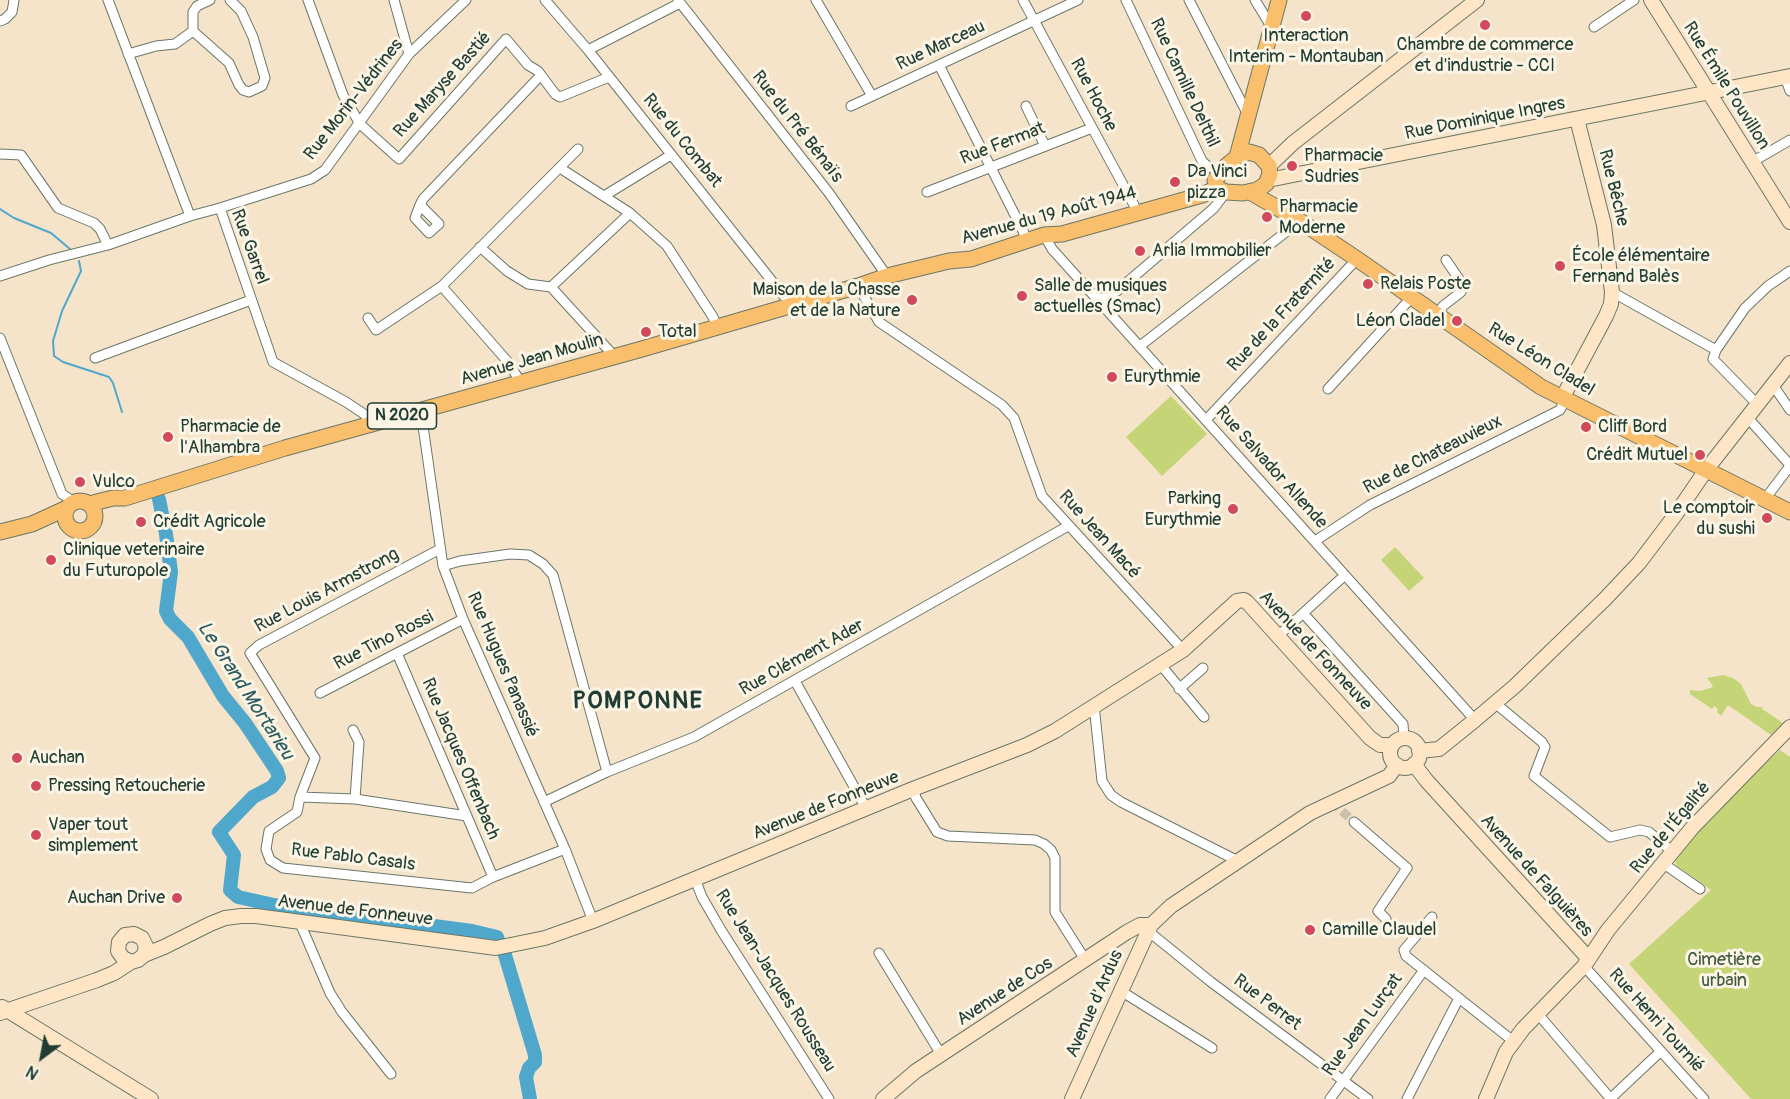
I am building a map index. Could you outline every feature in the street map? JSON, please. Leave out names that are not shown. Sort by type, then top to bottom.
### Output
[{"type":"main road","points":[[1237,157],[1249,153],[1266,171],[1262,188],[1250,192],[1220,183],[1237,157],[1279,0]]},
{"type":"main road","name":"Rue Léon Cladel","points":[[1266,171],[1294,217]]},
{"type":"main road","name":"Avenue du 19 Août 1944","points":[[950,261],[965,251],[985,250],[1134,205],[1220,183]]},
{"type":"main road","name":"Avenue du 19 Août 1944","points":[[1024,238],[1062,234],[1202,195],[1220,183]]},
{"type":"main road","name":"Rue Léon Cladel","points":[[1250,192],[1294,217],[1358,259],[1514,370],[1564,400],[1781,504]]},
{"type":"main road","name":"Avenue Jean Moulin","points":[[0,532],[113,498],[125,498],[372,424],[615,357],[887,276],[950,261]]},
{"type":"street","points":[[0,21],[12,12],[15,0]]},
{"type":"street","points":[[108,0],[190,216]]},
{"type":"street","points":[[210,0],[195,9],[192,17],[193,31],[229,63],[243,90],[249,92],[262,87],[265,78],[255,43],[241,10],[230,0]]},
{"type":"street","points":[[309,0],[343,95],[360,124]]},
{"type":"street","points":[[394,0],[409,54]]},
{"type":"street","name":"Rue Morin-Védrines","points":[[220,208],[311,179],[325,170],[409,54],[466,0]]},
{"type":"street","name":"Rue du Combat","points":[[545,0],[588,50],[791,305]]},
{"type":"street","points":[[816,0],[872,96]]},
{"type":"street","name":"Rue Hoche","points":[[1023,0],[1134,205]]},
{"type":"street","name":"Rue Marceau","points":[[851,106],[1078,0]]},
{"type":"street","name":"Rue Camille Delthil","points":[[1126,0],[1202,160],[1220,183]]},
{"type":"street","points":[[1188,0],[1249,117]]},
{"type":"street","points":[[1255,0],[1272,28]]},
{"type":"street","points":[[1266,171],[1293,143],[1477,0]]},
{"type":"street","points":[[1594,27],[1634,0]]},
{"type":"street","name":"Rue Émile Pouvillon","points":[[1651,0],[1790,222]]},
{"type":"street","points":[[588,50],[679,1]]},
{"type":"street","name":"Rue du Pré Bénaïs","points":[[679,1],[829,194],[887,276]]},
{"type":"street","points":[[128,54],[156,46],[175,45],[193,31]]},
{"type":"street","name":"Rue Maryse Bastié","points":[[360,124],[399,159],[506,39],[528,66],[538,71],[555,94],[560,97],[609,77]]},
{"type":"street","points":[[939,65],[1024,238]]},
{"type":"street","points":[[420,205],[423,199],[541,75]]},
{"type":"street","name":"Rue Dominique Ingres","points":[[1266,171],[1576,119],[1708,92],[1788,81]]},
{"type":"street","points":[[1026,106],[1045,146]]},
{"type":"street","name":"Rue Bêche","points":[[1564,400],[1565,393],[1606,316],[1611,304],[1612,292],[1604,225],[1576,119]]},
{"type":"street","name":"Rue Fermat","points":[[927,192],[1092,128]]},
{"type":"street","points":[[1752,162],[1789,141]]},
{"type":"street","points":[[368,318],[376,330],[443,288],[480,247],[578,149]]},
{"type":"street","points":[[0,154],[21,155],[58,208],[94,223],[100,229],[108,245]]},
{"type":"street","points":[[604,196],[671,155]]},
{"type":"street","points":[[560,168],[630,213],[667,246],[713,317],[717,327]]},
{"type":"street","points":[[1096,298],[1105,298],[1117,291],[1214,208],[1220,183]]},
{"type":"street","name":"Rue Garrel","points":[[0,276],[49,260],[108,245],[190,216],[220,208],[273,362],[346,402],[364,414],[372,424]]},
{"type":"street","points":[[551,287],[630,213]]},
{"type":"street","points":[[1140,346],[1294,217]]},
{"type":"street","name":"Rue Salvador Allende","points":[[1044,235],[1052,249],[1475,720]]},
{"type":"street","points":[[480,247],[507,271],[528,284],[551,287],[615,357]]},
{"type":"street","name":"Rue de la Fraternité","points":[[1206,420],[1358,259]]},
{"type":"street","points":[[1437,315],[1443,306],[1461,292],[1463,285],[1446,260]]},
{"type":"street","points":[[1757,404],[1713,359],[1716,350],[1745,308],[1768,286],[1790,271]]},
{"type":"street","name":"Rue Jean Macé","points":[[858,286],[879,322],[994,399],[1008,411],[1014,418],[1042,496],[1183,650]]},
{"type":"street","points":[[443,288],[508,362],[521,383]]},
{"type":"street","points":[[1109,312],[1117,291]]},
{"type":"street","points":[[1612,292],[1716,350]]},
{"type":"street","points":[[1328,389],[1411,298]]},
{"type":"street","points":[[95,358],[251,300]]},
{"type":"street","points":[[0,339],[62,494],[78,510]]},
{"type":"street","points":[[1303,613],[1403,724],[1398,742],[1390,754],[1397,765],[1406,768],[1417,758],[1438,749],[1495,703],[1565,639],[1639,563],[1706,470],[1790,363]]},
{"type":"street","points":[[1773,385],[1790,410]]},
{"type":"street","name":"Rue de Chateauvieux","points":[[1315,541],[1370,505],[1560,410],[1564,400]]},
{"type":"street","name":"Rue Hugues Panassié","points":[[421,411],[443,566],[463,620],[565,849],[593,921]]},
{"type":"street","points":[[1748,418],[1790,465],[1781,504]]},
{"type":"street","name":"Rue Clément Ader","points":[[544,802],[607,772],[694,737],[1068,526]]},
{"type":"street","name":"Rue Louis Armstrong","points":[[300,798],[315,758],[250,652],[259,645],[440,549]]},
{"type":"street","points":[[443,566],[460,561],[510,554],[530,555],[553,575],[607,772]]},
{"type":"street","points":[[1278,636],[1345,575]]},
{"type":"street","name":"Avenue de Fonneuve","points":[[2,1010],[114,973],[144,955],[225,918],[256,916],[496,948],[544,938],[593,921],[867,810],[913,789],[1027,745],[1183,650],[1233,604],[1244,600],[1370,738],[1380,745],[1398,742]]},
{"type":"street","name":"Rue Tino Rossi","points":[[320,693],[463,620]]},
{"type":"street","name":"Rue Jacques Offenbach","points":[[397,653],[493,877]]},
{"type":"street","points":[[1160,664],[1203,717]]},
{"type":"street","points":[[1179,689],[1203,668]]},
{"type":"street","points":[[795,681],[867,810]]},
{"type":"street","points":[[1495,703],[1528,729],[1545,747],[1534,776],[1610,837],[1640,830],[1649,832],[1673,852]]},
{"type":"street","points":[[1094,705],[1102,782],[1111,795],[1238,861]]},
{"type":"street","name":"Rue de l'Égalité","points":[[1586,963],[1608,930],[1719,798],[1790,727]]},
{"type":"street","points":[[353,730],[359,742],[355,799]]},
{"type":"street","points":[[1398,742],[1412,741],[1417,758]]},
{"type":"street","name":"Avenue de Falguières","points":[[1417,758],[1426,780],[1586,963],[1513,1041],[1506,1052],[1489,1098]]},
{"type":"street","points":[[1150,928],[1171,906],[1310,813],[1389,776],[1397,765]]},
{"type":"street","points":[[913,789],[937,832],[948,836],[1035,840],[1051,850],[1055,858],[1055,912],[1086,961]]},
{"type":"street","points":[[300,798],[355,799],[467,816]]},
{"type":"street","name":"Rue Pablo Casals","points":[[300,798],[297,812],[269,831],[266,849],[270,860],[284,868],[472,888],[493,877],[565,849]]},
{"type":"street","points":[[1354,822],[1407,868],[1378,911],[1386,919]]},
{"type":"street","points":[[1664,864],[1700,889]]},
{"type":"street","name":"Rue Jean-Jacques Rousseau","points":[[695,879],[702,897],[721,930],[829,1099]]},
{"type":"street","points":[[1432,917],[1404,950],[1406,956],[1513,1041]]},
{"type":"street","points":[[300,922],[330,993],[342,1012],[391,1074]]},
{"type":"street","name":"Avenue de Cos","points":[[883,1099],[916,1071],[1140,925],[1150,928]]},
{"type":"street","name":"Avenue d'Ardus","points":[[1072,1099],[1150,928]]},
{"type":"street","name":"Rue Perret","points":[[1150,928],[1211,982],[1368,1099]]},
{"type":"street","name":"Avenue de Fonneuve","points":[[106,976],[115,968],[119,942],[125,935],[134,934],[157,942],[179,940]]},
{"type":"street","points":[[142,938],[146,946],[144,955]]},
{"type":"street","points":[[118,951],[130,962]]},
{"type":"street","points":[[879,953],[942,1056]]},
{"type":"street","name":"Rue Henri Tournié","points":[[1586,963],[1704,1099]]},
{"type":"street","name":"Rue Jean Lurçat","points":[[1330,1099],[1424,970]]},
{"type":"street","points":[[1121,991],[1212,1048]]},
{"type":"street","points":[[1407,1099],[1459,998]]},
{"type":"street","points":[[2,1010],[151,1099]]},
{"type":"street","points":[[1538,1014],[1610,1098],[1661,1051]]},
{"type":"green space","points":[[1171,396],[1207,434],[1162,476],[1126,437]]},
{"type":"green space","points":[[1395,547],[1424,578],[1409,591],[1381,560]]},
{"type":"green space","points":[[1723,675],[1741,684],[1751,704],[1763,707],[1762,709],[1783,723],[1771,735],[1728,705],[1721,716],[1714,706],[1712,709],[1690,694],[1690,690],[1700,691],[1711,688],[1713,686],[1707,678]]},
{"type":"green space","name":"Cimetière urbain","points":[[1780,750],[1790,757],[1790,1099],[1751,1099],[1629,964],[1711,890],[1676,865],[1675,858],[1712,813]]},
{"type":"waterway","name":"Le Grand Mortarieu","points":[[0,209],[14,218],[51,233],[70,249]]},
{"type":"waterway","name":"Le Grand Mortarieu","points":[[79,261],[81,271],[62,311],[53,341],[54,356],[63,362],[109,377],[122,412]]},
{"type":"waterway","name":"Le Grand Mortarieu","points":[[159,499],[171,572],[166,611],[170,619],[188,637],[223,696],[245,723],[277,771],[279,778],[272,787],[253,797],[219,832],[234,855],[230,890],[238,897],[274,905],[472,931],[497,937],[498,940]]},
{"type":"waterway","name":"Le Grand Mortarieu","points":[[505,955],[535,1055],[535,1062],[529,1068],[526,1077],[530,1099]]},
{"type":"tunnel","points":[[1332,802],[1354,822]]},
{"type":"place","name":"Interaction Interim - Montauban","points":[[1306,16]]},
{"type":"place","name":"Chambre de commerce et d'industrie - CCI","points":[[1485,25]]},
{"type":"place","name":"Pharmacie Sudries","points":[[1292,166]]},
{"type":"place","name":"Da Vinci pizza","points":[[1175,182]]},
{"type":"place","name":"Pharmacie Moderne","points":[[1267,217]]},
{"type":"place","name":"Arlia Immobilier","points":[[1140,251]]},
{"type":"place","name":"École élémentaire Fernand Balès","points":[[1560,266]]},
{"type":"place","name":"Relais Poste","points":[[1368,284]]},
{"type":"place","name":"Salle de musiques actuelles (Smac)","points":[[1022,296]]},
{"type":"place","name":"Maison de la Chasse et de la Nature","points":[[912,300]]},
{"type":"place","name":"Léon Cladel","points":[[1457,321]]},
{"type":"place","name":"Total","points":[[646,332]]},
{"type":"place","name":"Eurythmie","points":[[1112,377]]},
{"type":"place","name":"Cliff Bord","points":[[1586,427]]},
{"type":"place","name":"Pharmacie de l'Alhambra","points":[[168,437]]},
{"type":"place","name":"Crédit Mutuel","points":[[1700,455]]},
{"type":"place","name":"Vulco","points":[[80,482]]},
{"type":"place","name":"Parking Eurythmie","points":[[1233,509]]},
{"type":"place","name":"Le comptoir du sushi","points":[[1767,518]]},
{"type":"place","name":"Crédit Agricole","points":[[141,522]]},
{"type":"place","name":"Clinique veterinaire du Futuropole","points":[[51,560]]},
{"type":"place","name":"Auchan","points":[[17,758]]},
{"type":"place","name":"Pressing Retoucherie","points":[[36,786]]},
{"type":"place","name":"Vaper tout simplement","points":[[36,835]]},
{"type":"place","name":"Auchan Drive","points":[[177,898]]},
{"type":"place","name":"Camille Claudel","points":[[1310,930]]},
{"type":"district","name":"POMPONNE","points":[[638,702]]}]
